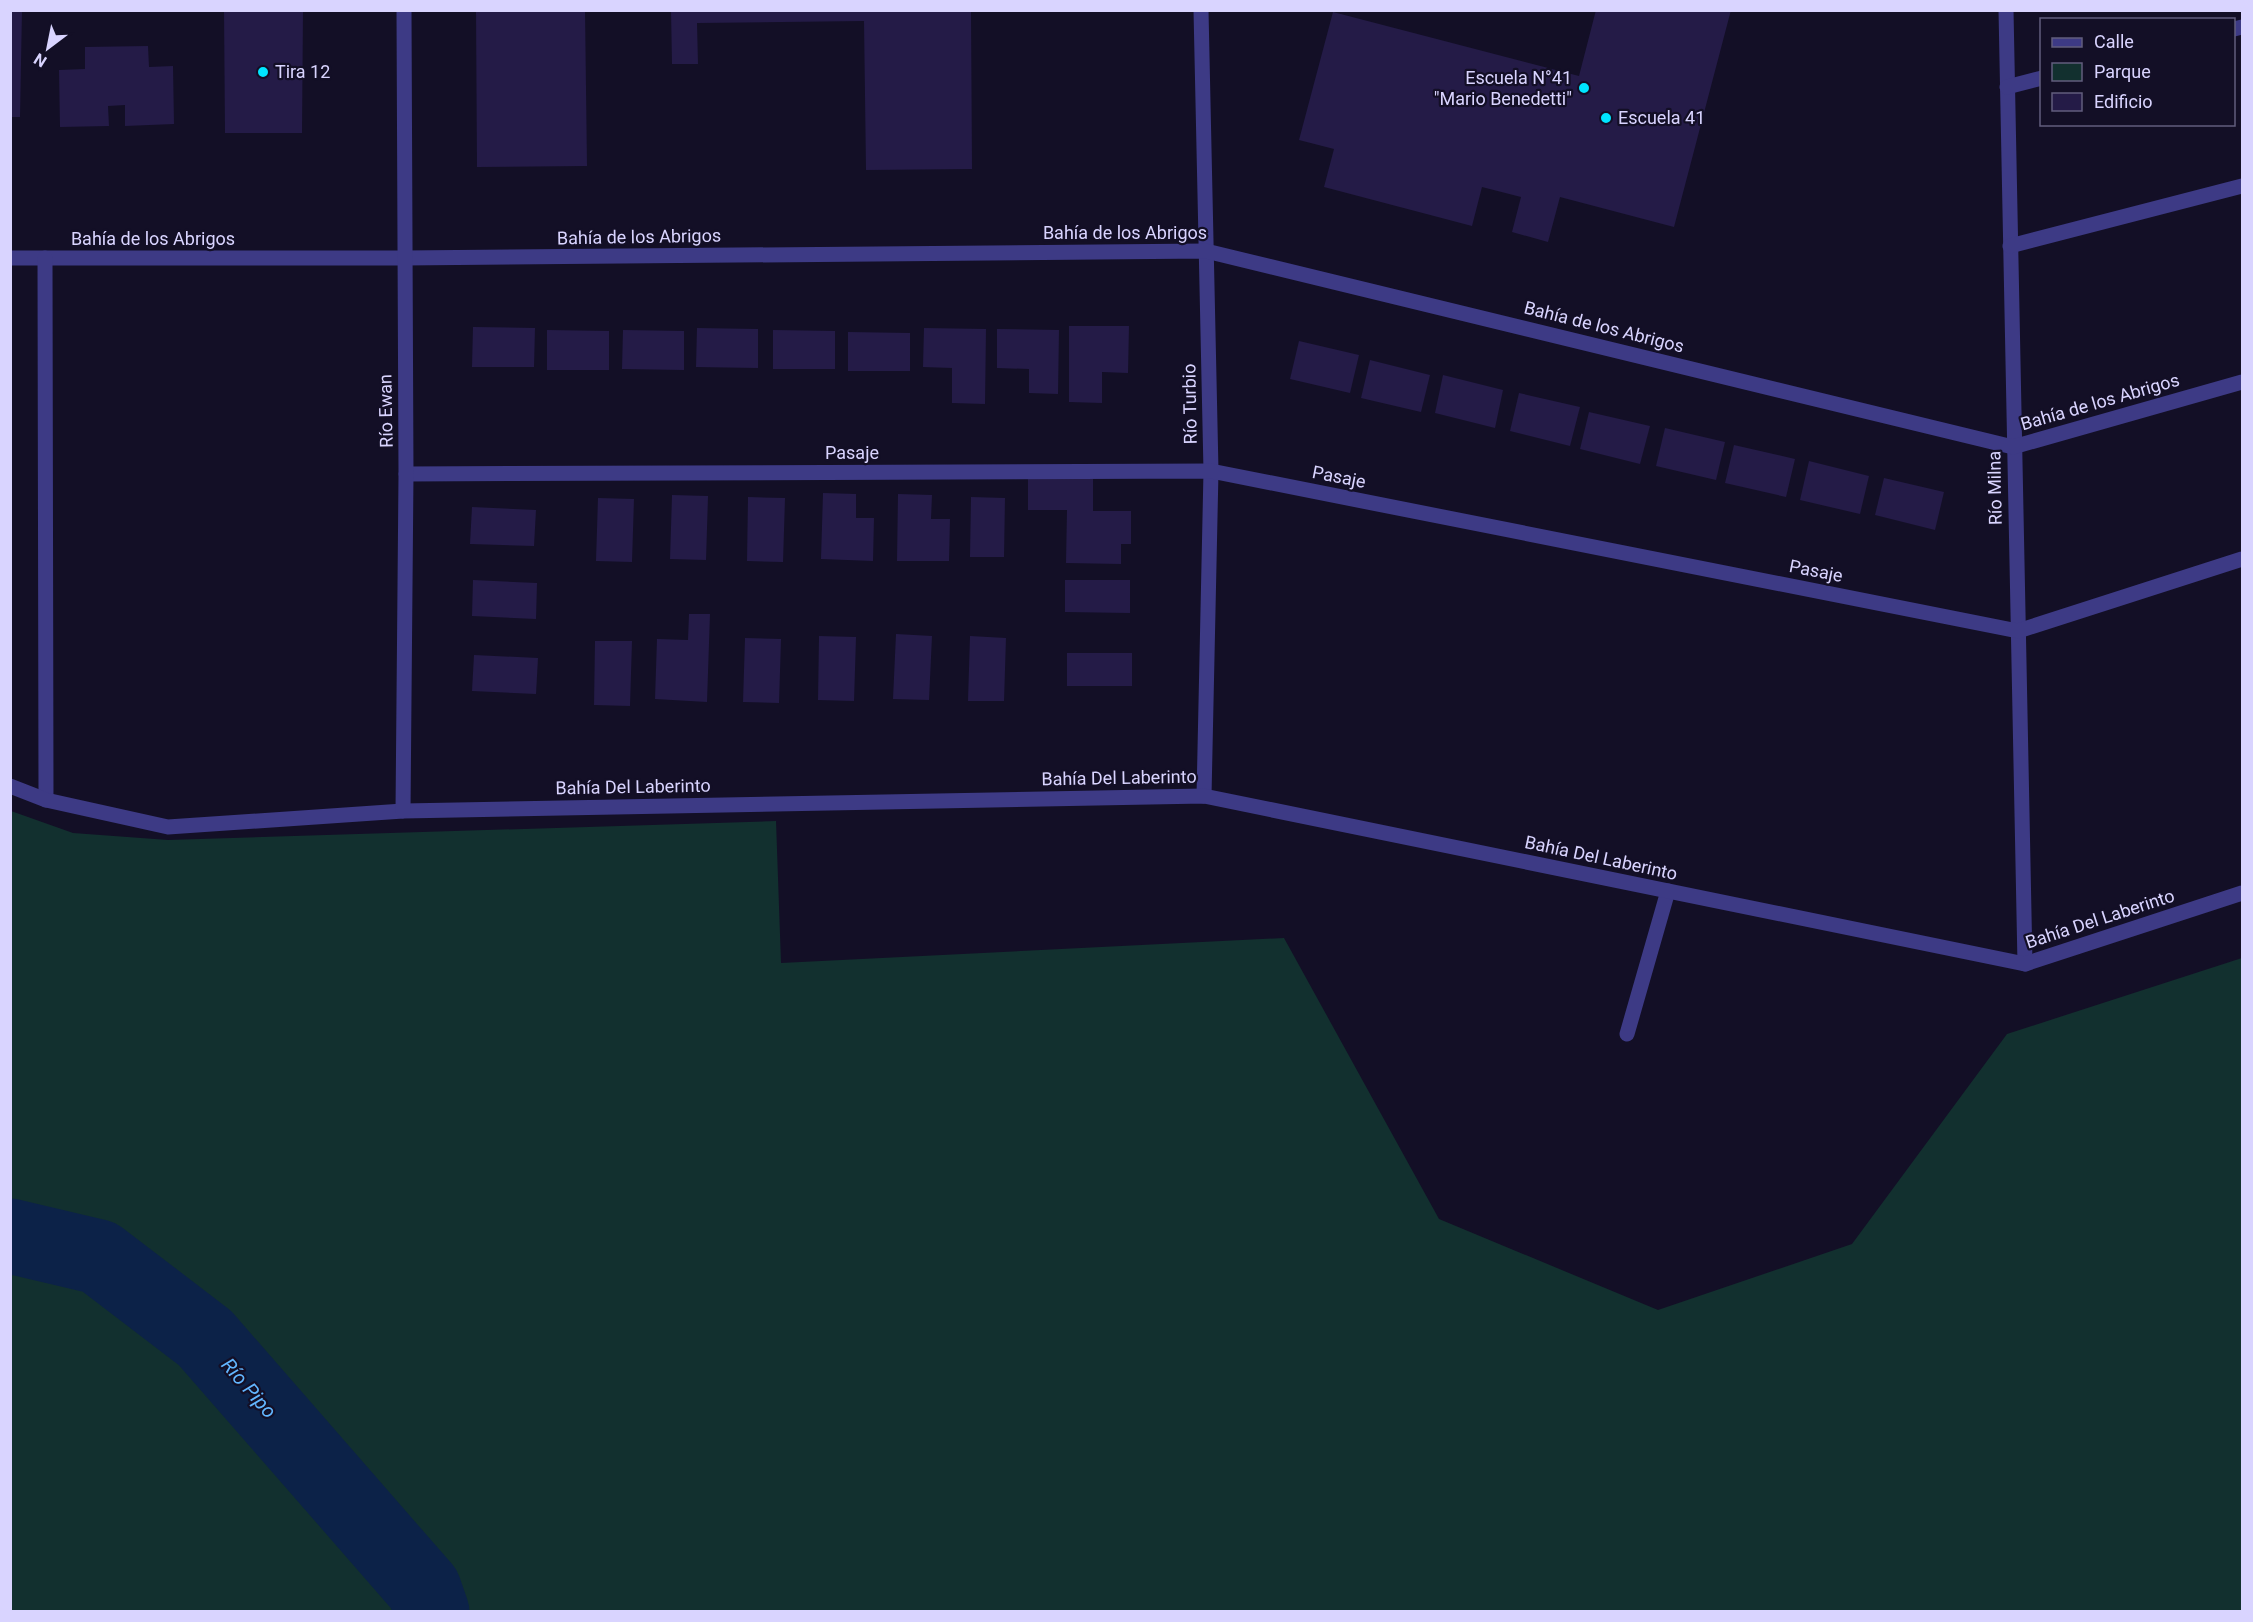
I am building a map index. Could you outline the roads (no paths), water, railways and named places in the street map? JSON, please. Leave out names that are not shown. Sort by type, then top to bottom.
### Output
[{"type":"street","name":"Río Ewan","points":[[403,811],[406,474],[404,10]]},
{"type":"street","name":"Río Turbio","points":[[1201,10],[1211,471],[1204,796]]},
{"type":"street","name":"Río Milna","points":[[2006,10],[2025,964]]},
{"type":"street","points":[[2007,87],[2040,79]]},
{"type":"street","points":[[2010,246],[2242,186]]},
{"type":"street","name":"Bahía de los Abrigos","points":[[10,258],[404,258],[1206,251],[2013,447],[2242,382]]},
{"type":"street","points":[[45,258],[46,800]]},
{"type":"street","name":"Pasaje","points":[[406,474],[1211,471],[2018,631],[2242,559]]},
{"type":"street","name":"Bahía Del Laberinto","points":[[10,786],[46,800],[168,827],[403,811],[1204,796],[2025,964],[2242,893]]},
{"type":"street","points":[[1627,1034],[1668,891]]},
{"type":"waterway","name":"Río Pipo","points":[[10,1236],[99,1257],[205,1338],[424,1589],[432,1612]]},
{"type":"place","name":"Tira 12","points":[[263,72]]},
{"type":"place","name":"Escuela N°41 \"Mario Benedetti\"","points":[[1584,88]]},
{"type":"place","name":"Escuela 41","points":[[1606,118]]}]
